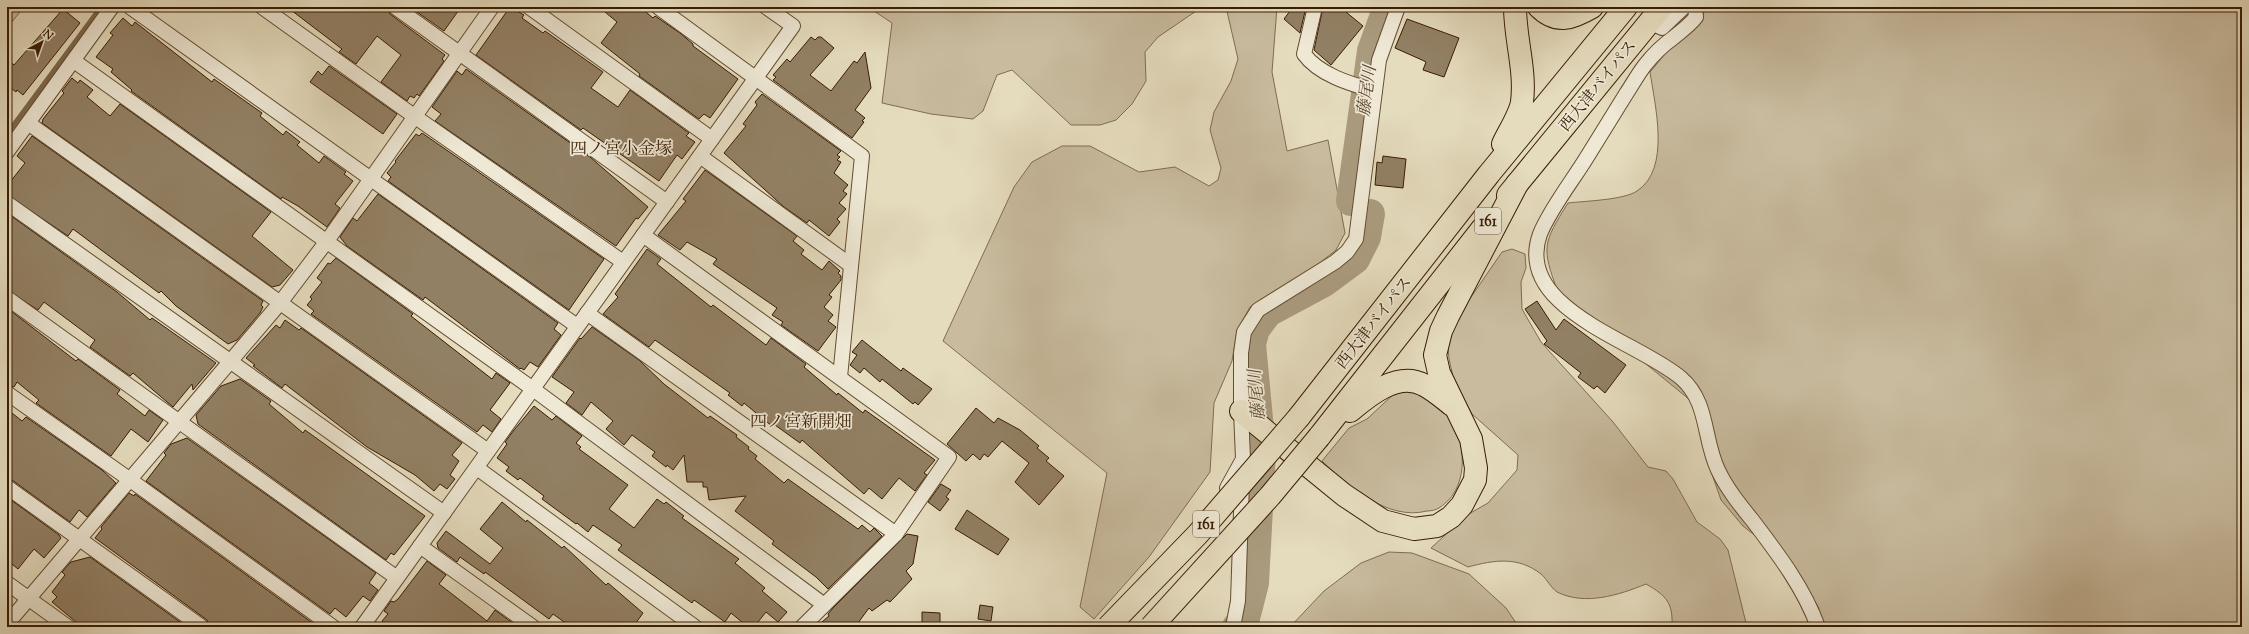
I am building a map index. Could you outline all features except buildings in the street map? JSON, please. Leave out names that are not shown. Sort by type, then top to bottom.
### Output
[{"type":"highway","points":[[1489,174],[1522,103],[1522,79],[1515,30],[1515,7]]},
{"type":"highway","points":[[1539,7],[1548,16],[1562,18],[1576,16],[1592,7]]},
{"type":"highway","name":"西大津バイパス","points":[[1108,627],[1198,534],[1299,417],[1489,174],[1626,7]]},
{"type":"highway","name":"西大津バイパス","points":[[1151,627],[1270,496],[1319,438],[1517,184],[1655,14]]},
{"type":"highway","points":[[1244,414],[1344,495],[1382,521],[1414,529],[1437,526],[1451,517],[1462,504],[1475,480],[1476,468],[1471,439],[1454,407],[1439,373],[1435,355],[1441,331],[1517,184]]},
{"type":"highway","points":[[1319,438],[1374,392],[1403,380],[1423,384],[1454,407]]},
{"type":"street","points":[[7,152],[112,7]]},
{"type":"street","points":[[130,7],[578,326]]},
{"type":"street","points":[[262,7],[414,116],[623,262]]},
{"type":"street","points":[[395,7],[667,202]]},
{"type":"street","points":[[7,624],[78,538],[231,362],[280,303],[327,241],[458,53],[492,7]]},
{"type":"street","points":[[529,7],[712,139]]},
{"type":"street","points":[[658,7],[862,156],[850,264],[840,377]]},
{"type":"street","points":[[365,626],[397,578],[793,26],[766,7]]},
{"type":"street","points":[[1315,7],[1304,54],[1309,62],[1335,76],[1368,89]]},
{"type":"street","points":[[1234,623],[1238,602],[1243,459],[1244,414],[1241,353],[1244,332],[1258,310],[1335,262],[1347,252],[1356,239],[1368,89],[1398,7]]},
{"type":"street","points":[[1655,14],[1662,28],[1684,7]]},
{"type":"street","points":[[1695,7],[1696,17],[1691,24],[1668,41],[1644,66],[1562,196],[1540,234],[1537,250],[1539,272],[1549,290],[1559,302],[1574,315],[1665,365],[1682,379],[1695,393],[1701,407],[1711,454],[1718,470],[1731,492],[1791,574],[1812,610],[1818,627]]},
{"type":"street","points":[[74,61],[533,389],[824,604]]},
{"type":"street","points":[[28,123],[488,451]]},
{"type":"street","points":[[700,156],[850,264]]},
{"type":"street","points":[[7,203],[444,513]]},
{"type":"street","points":[[643,234],[949,457],[896,534],[802,627]]},
{"type":"street","points":[[7,298],[179,420],[397,578]]},
{"type":"street","points":[[587,313],[896,534]]},
{"type":"street","points":[[7,393],[129,479],[333,627]]},
{"type":"street","points":[[1104,627],[1120,612],[1232,482],[1243,459]]},
{"type":"street","points":[[477,468],[695,627]]},
{"type":"street","points":[[7,487],[202,627]]},
{"type":"street","points":[[420,546],[533,627]]},
{"type":"street","points":[[7,583],[68,627]]},
{"type":"shaded area","points":[[7,7],[24,7],[7,28]]},
{"type":"shaded area","points":[[868,7],[1202,7],[1158,37],[1145,52],[1146,81],[1132,104],[1116,120],[1100,125],[1071,125],[1012,70],[997,75],[983,111],[973,119],[931,114],[882,103],[892,23]]},
{"type":"shaded area","points":[[1226,7],[1277,7],[1272,72],[1287,151],[1328,140],[1345,233],[1336,250],[1312,269],[1250,307],[1237,331],[1232,361],[1214,403],[1210,472],[1149,557],[1094,619],[1080,607],[1107,473],[943,341],[1014,187],[1032,162],[1062,146],[1090,146],[1139,172],[1175,167],[1209,186],[1218,180],[1221,168],[1210,130],[1214,112],[1231,81],[1238,59]]},
{"type":"shaded area","points":[[1706,7],[2242,7],[2242,627],[1818,627],[1819,608],[1791,564],[1743,526],[1721,500],[1705,454],[1701,409],[1558,292],[1547,255],[1549,237],[1568,203],[1604,200],[1631,194],[1637,191],[1648,181],[1654,168],[1658,136],[1655,102],[1650,72],[1667,51],[1697,24]]},
{"type":"shaded area","points":[[1512,249],[1525,254],[1526,268],[1521,282],[1522,309],[1541,342],[1613,422],[1648,467],[1666,471],[1673,479],[1697,522],[1720,539],[1728,550],[1747,627],[1672,627],[1670,606],[1667,601],[1659,592],[1646,584],[1613,595],[1590,599],[1579,598],[1557,592],[1541,574],[1524,564],[1496,561],[1468,567],[1431,548],[1467,515],[1488,503],[1517,470],[1518,455],[1472,414],[1455,385],[1449,359],[1448,346],[1458,316],[1502,252]]},
{"type":"shaded area","points":[[1398,390],[1415,390],[1425,392],[1438,401],[1449,415],[1457,430],[1461,448],[1462,465],[1459,482],[1451,497],[1435,510],[1412,513],[1398,511],[1370,500],[1344,481],[1322,461],[1349,428],[1367,419]]},
{"type":"shaded area","points":[[1389,552],[1412,553],[1469,574],[1506,608],[1516,623],[1515,627],[1290,627],[1324,591],[1361,563]]},
{"type":"waterway","points":[[7,134],[101,7]]},
{"type":"waterway","name":"藤尾川","points":[[1351,201],[1372,51],[1388,7]]},
{"type":"waterway","name":"藤尾川","points":[[1237,627],[1244,622],[1254,583],[1261,451],[1251,344],[1255,329],[1268,312],[1324,282],[1355,259],[1366,237],[1370,214]]},
{"type":"district","name":"四ノ宮小金塚","points":[[621,148]]},
{"type":"district","name":"四ノ宮新開畑","points":[[801,421]]}]
